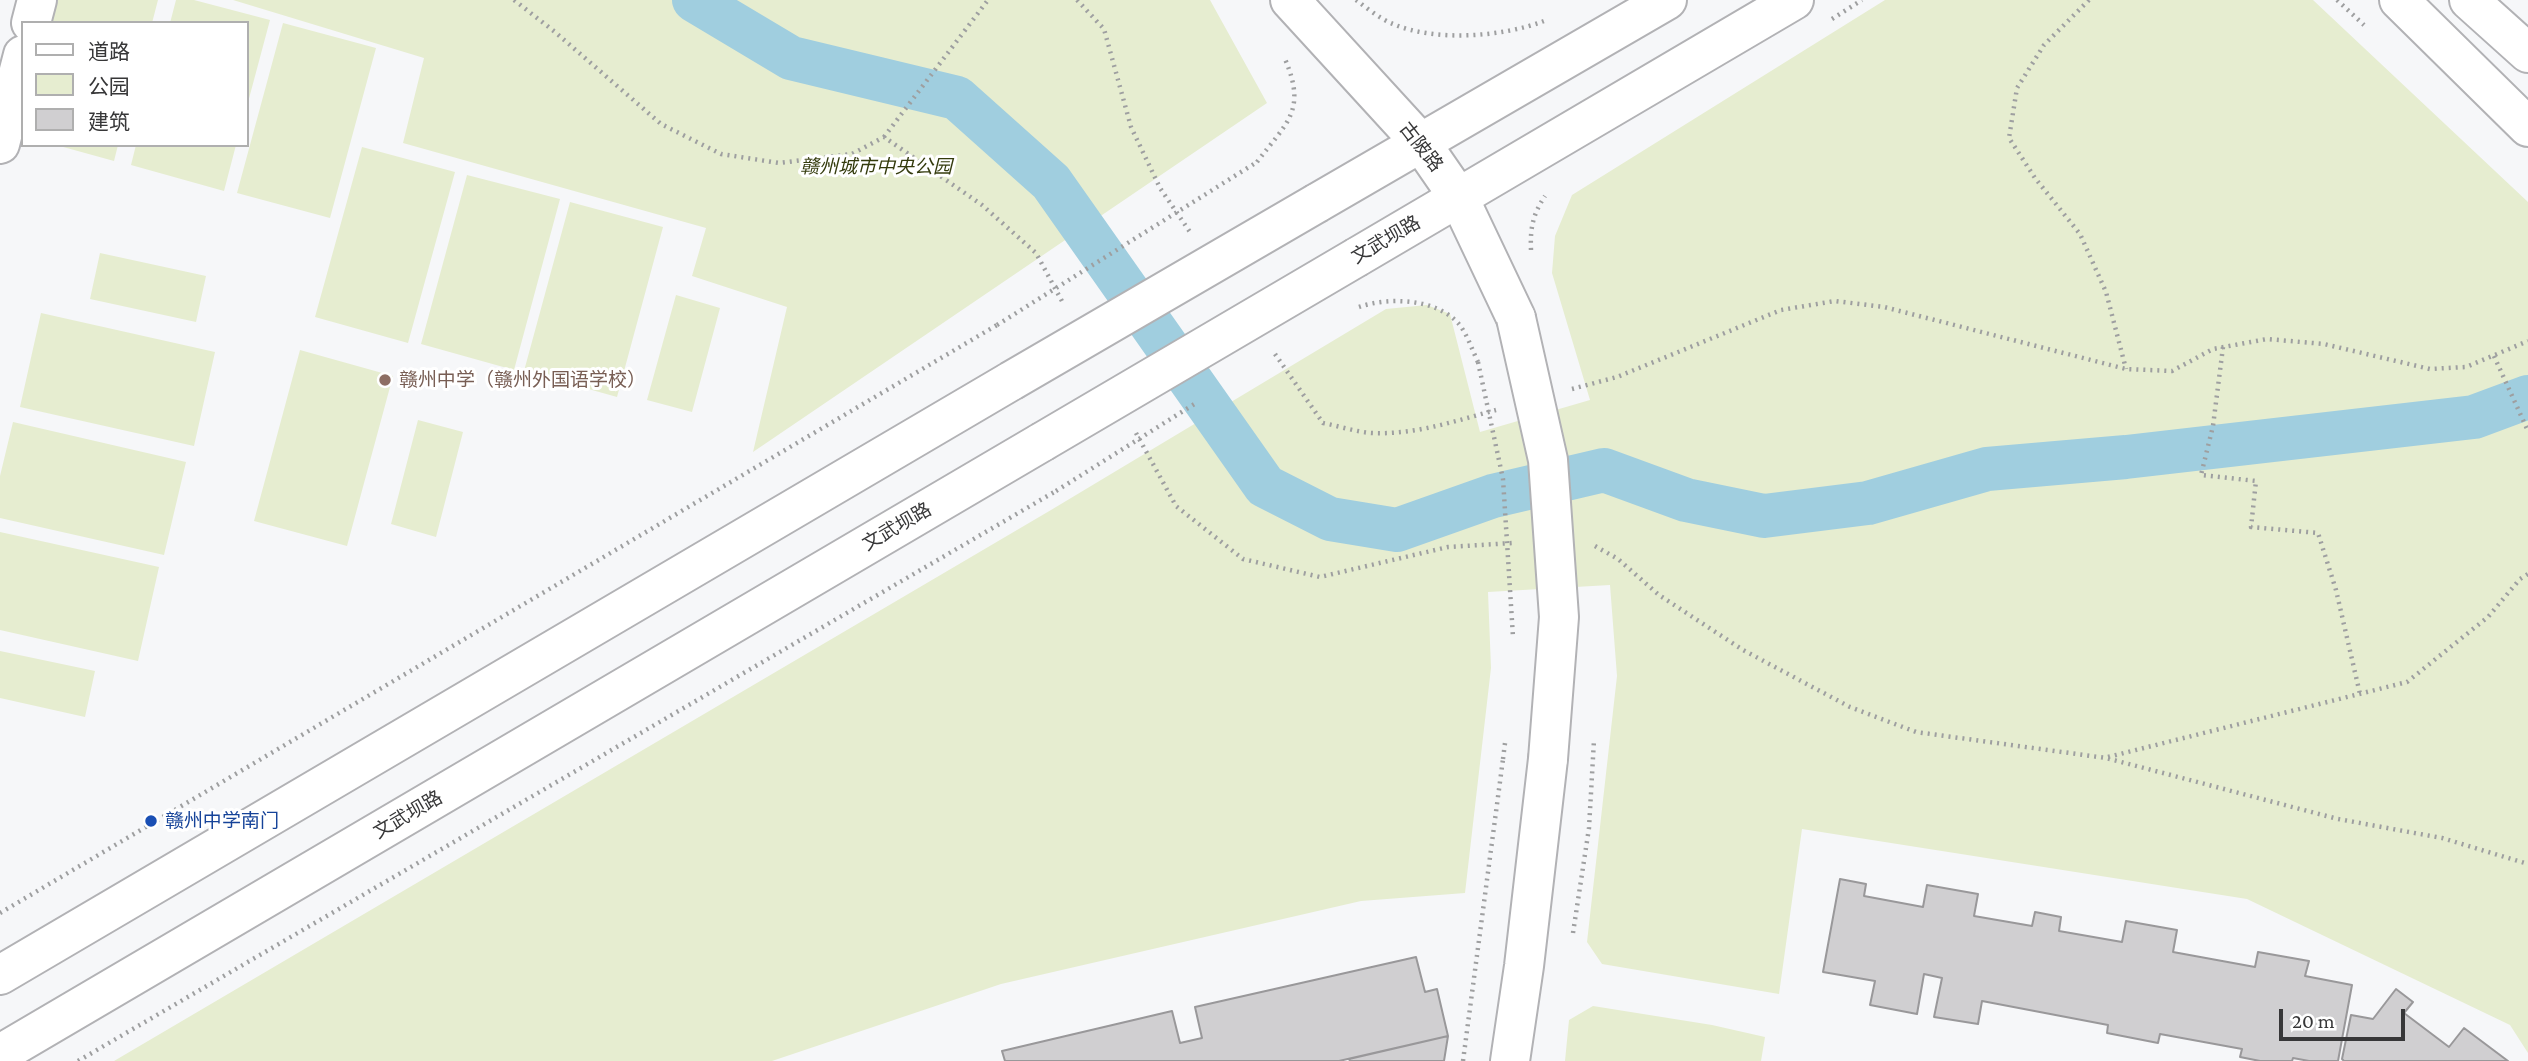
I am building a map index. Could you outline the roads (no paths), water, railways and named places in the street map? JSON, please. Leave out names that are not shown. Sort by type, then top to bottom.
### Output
[{"type":"main road","points":[[32,21],[37,0]]},
{"type":"main road","name":"古陂路","points":[[1290,0],[1421,143],[1459,198],[1516,318],[1548,460],[1559,617],[1548,759],[1510,1061]]},
{"type":"main road","points":[[0,975],[1011,381],[1667,0]]},
{"type":"main road","name":"文武坝路","points":[[0,1054],[1794,0]]},
{"type":"main road","points":[[2399,0],[2528,127]]},
{"type":"main road","points":[[2469,0],[2528,53]]},
{"type":"main road","points":[[0,144],[21,63]]},
{"type":"waterway","points":[[694,0],[791,58],[957,98],[1051,182],[1265,486],[1330,519],[1397,530],[1493,496],[1604,470],[1686,500],[1764,516],[1868,503],[1987,469],[2126,457],[2474,417],[2528,397]]},
{"type":"place","name":"赣州中学（赣州外国语学校）","points":[[385,380]]},
{"type":"place","name":"赣州中学南门","points":[[151,821]]},
{"type":"park label","name":"赣州城市中央公园","points":[[876,167]]}]
